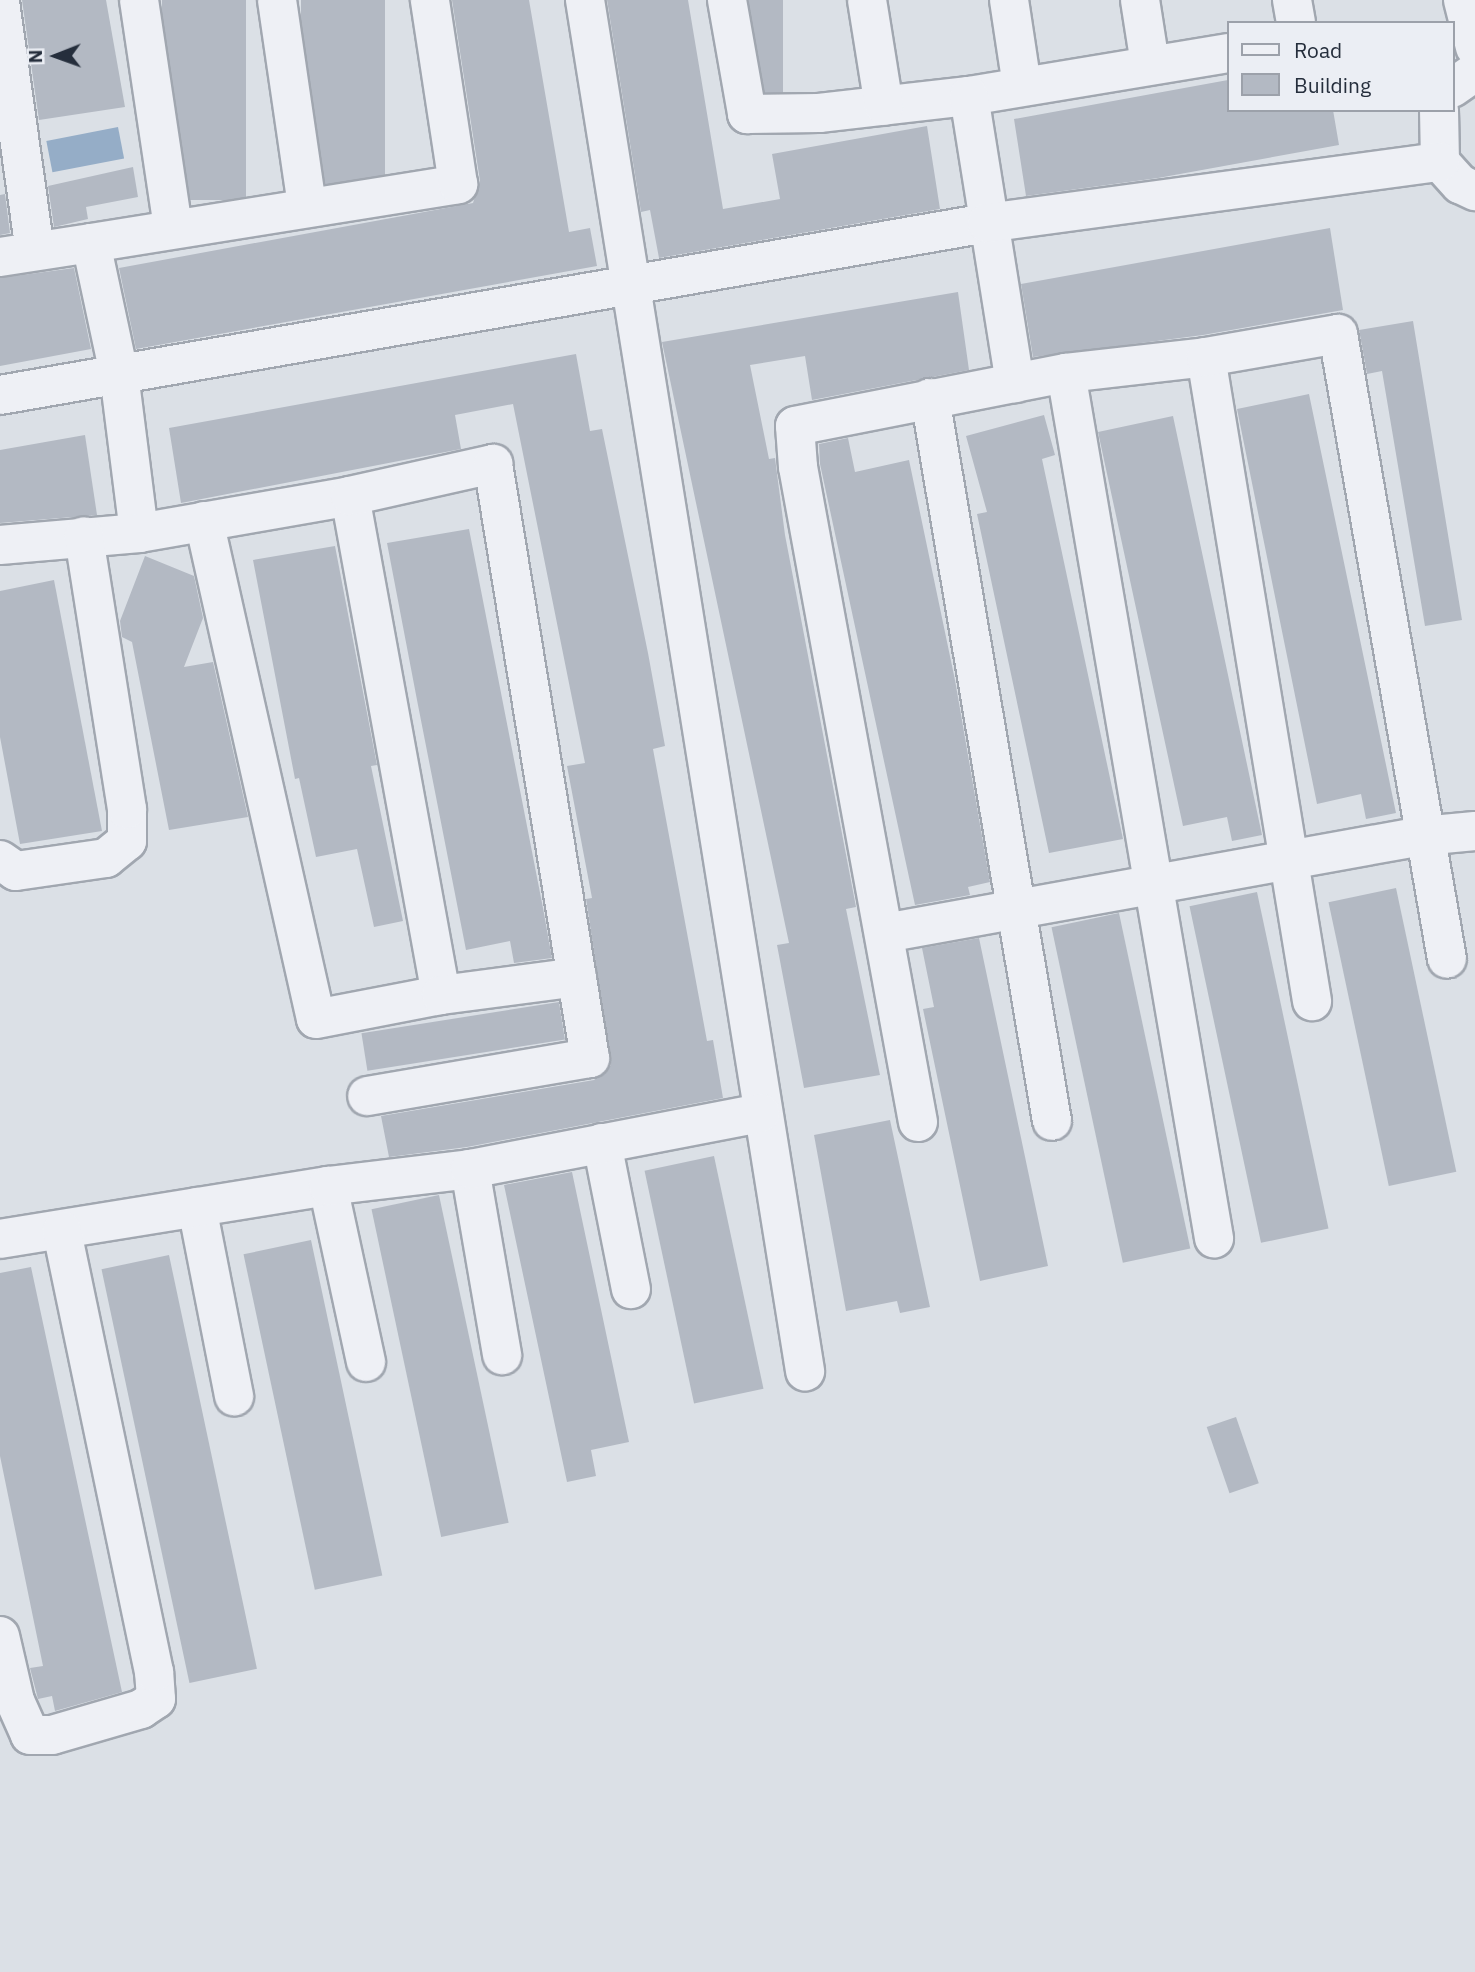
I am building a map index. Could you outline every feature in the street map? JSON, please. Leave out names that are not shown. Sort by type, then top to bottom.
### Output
[{"type":"street","points":[[139,0],[173,228]]},
{"type":"street","points":[[277,0],[307,206]]},
{"type":"street","points":[[0,2],[18,254],[458,184],[430,0]]},
{"type":"street","points":[[585,0],[761,1113],[805,1371]]},
{"type":"street","points":[[727,0],[747,114],[884,106],[969,96],[1226,53]]},
{"type":"street","points":[[867,0],[884,106]]},
{"type":"street","points":[[1009,0],[1023,86]]},
{"type":"street","points":[[1140,0],[1150,64]]},
{"type":"street","points":[[1292,0],[1296,21]]},
{"type":"street","points":[[1463,0],[1475,47]]},
{"type":"street","points":[[1454,87],[1475,72]]},
{"type":"street","points":[[969,96],[987,223],[1015,383]]},
{"type":"street","points":[[1438,112],[1440,162],[1460,184],[1475,191]]},
{"type":"street","points":[[0,395],[987,223],[1440,162]]},
{"type":"street","points":[[91,243],[119,374],[139,533]]},
{"type":"street","points":[[918,1122],[886,933],[798,467],[795,426],[1066,373],[1206,357],[1338,334],[1422,835],[1447,960]]},
{"type":"street","points":[[1206,357],[1312,1000]]},
{"type":"street","points":[[1066,373],[1156,885],[1214,1238]]},
{"type":"street","points":[[930,398],[1052,1121]]},
{"type":"street","points":[[0,545],[139,533],[350,496],[493,464],[590,1058],[367,1096]]},
{"type":"street","points":[[350,496],[441,995]]},
{"type":"street","points":[[204,521],[316,1019],[441,995],[577,977]]},
{"type":"street","points":[[0,860],[16,871],[106,858],[127,841],[127,809],[84,536]]},
{"type":"street","points":[[886,933],[1422,835],[1475,831]]},
{"type":"street","points":[[0,1239],[328,1186],[470,1169],[761,1113]]},
{"type":"street","points":[[602,1143],[631,1289]]},
{"type":"street","points":[[470,1169],[502,1355]]},
{"type":"street","points":[[328,1186],[366,1362]]},
{"type":"street","points":[[197,1207],[234,1396]]},
{"type":"street","points":[[0,1636],[15,1701],[30,1735],[52,1735],[141,1709],[156,1699],[154,1672],[62,1230]]},
{"type":"water","points":[[118,127],[124,158],[52,172],[46,141]]},
{"type":"building","points":[[22,0],[106,0],[125,107],[39,120]]},
{"type":"building","points":[[162,0],[246,0],[246,200],[162,200]]},
{"type":"building","points":[[301,0],[385,0],[385,185],[301,185]]},
{"type":"building","points":[[452,0],[529,0],[569,232],[590,228],[597,266],[136,349],[119,268],[473,203],[480,181]]},
{"type":"building","points":[[607,0],[688,0],[723,209],[780,199],[772,154],[927,126],[940,209],[659,258],[650,210],[641,212]]},
{"type":"building","points":[[749,0],[783,0],[783,93],[749,93]]},
{"type":"building","points":[[1226,80],[1226,112],[1333,112],[1339,145],[1158,178],[1026,196],[1014,119]]},
{"type":"building","points":[[133,167],[138,197],[86,207],[88,219],[54,227],[48,186]]},
{"type":"building","points":[[5,194],[10,233],[0,235],[0,195]]},
{"type":"building","points":[[1330,228],[1343,310],[1203,335],[1033,357],[1021,284]]},
{"type":"building","points":[[74,268],[91,349],[0,366],[0,278]]},
{"type":"building","points":[[958,292],[969,370],[812,400],[805,356],[750,365],[769,459],[775,458],[785,535],[856,907],[846,909],[880,1075],[804,1088],[777,945],[789,943],[662,342]]},
{"type":"building","points":[[1413,321],[1462,620],[1425,626],[1382,371],[1367,374],[1359,330]]},
{"type":"building","points":[[576,354],[590,431],[602,429],[648,653],[665,746],[653,749],[707,1041],[713,1040],[723,1098],[467,1147],[389,1157],[381,1116],[594,1080],[611,1065],[586,899],[592,898],[567,766],[585,763],[513,404],[455,415],[461,449],[181,503],[169,428]]},
{"type":"building","points":[[1309,394],[1396,813],[1366,819],[1361,794],[1317,804],[1237,409]]},
{"type":"building","points":[[1044,415],[1055,455],[1042,459],[1123,839],[1049,853],[977,514],[987,512],[966,436]]},
{"type":"building","points":[[1173,416],[1262,835],[1232,841],[1227,817],[1183,826],[1098,432]]},
{"type":"building","points":[[85,435],[97,515],[0,523],[0,450]]},
{"type":"building","points":[[848,438],[855,472],[909,460],[955,680],[990,882],[968,887],[970,895],[915,905],[820,464],[819,444]]},
{"type":"building","points":[[469,529],[552,958],[514,963],[510,941],[466,950],[417,700],[387,543]]},
{"type":"building","points":[[335,546],[377,765],[371,766],[403,921],[374,927],[357,849],[316,857],[299,778],[295,779],[253,560]]},
{"type":"building","points":[[145,556],[194,576],[203,618],[184,667],[213,662],[248,817],[169,830],[132,642],[122,637],[120,621]]},
{"type":"building","points":[[54,580],[102,831],[20,844],[0,737],[0,591]]},
{"type":"building","points":[[1396,888],[1456,1172],[1389,1186],[1329,902]]},
{"type":"building","points":[[1257,892],[1329,1228],[1261,1243],[1190,906]]},
{"type":"building","points":[[1119,913],[1190,1249],[1123,1263],[1052,927]]},
{"type":"building","points":[[979,938],[1048,1266],[980,1281],[923,1009],[934,1007],[922,948]]},
{"type":"building","points":[[559,1002],[565,1040],[367,1071],[361,1033]]},
{"type":"building","points":[[890,1120],[930,1307],[900,1313],[897,1301],[846,1311],[814,1135]]},
{"type":"building","points":[[714,1156],[763,1389],[694,1404],[645,1171]]},
{"type":"building","points":[[572,1172],[629,1442],[591,1450],[596,1476],[567,1482],[504,1185]]},
{"type":"building","points":[[439,1195],[509,1523],[441,1537],[372,1209]]},
{"type":"building","points":[[311,1240],[382,1576],[315,1590],[244,1254]]},
{"type":"building","points":[[169,1255],[257,1669],[189,1683],[102,1269]]},
{"type":"building","points":[[31,1267],[122,1692],[55,1711],[52,1696],[38,1699],[30,1668],[43,1666],[0,1456],[0,1273]]},
{"type":"building","points":[[1236,1417],[1259,1483],[1229,1493],[1207,1427]]}]
